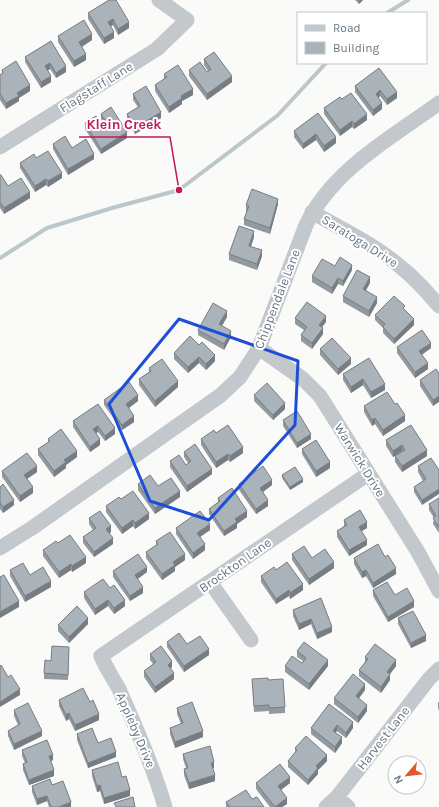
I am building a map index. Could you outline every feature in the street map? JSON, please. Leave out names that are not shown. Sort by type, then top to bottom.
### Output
[{"type":"street","name":"Flagstaff Lane","points":[[0,147],[157,49],[188,20],[159,0]]},
{"type":"street","name":"Chippendale Lane","points":[[0,548],[32,528],[221,395],[240,377],[260,348],[312,212],[330,186],[349,169],[439,103]]},
{"type":"street","name":"Saratoga Drive","points":[[312,212],[375,248],[403,268],[439,306]]},
{"type":"street","name":"Warwick Drive","points":[[260,348],[303,379],[320,396],[418,552],[439,591]]},
{"type":"street","name":"Brockton Lane","points":[[101,656],[368,474]]},
{"type":"street","points":[[210,582],[251,640]]},
{"type":"street","name":"Appleby Drive","points":[[101,656],[115,681],[142,740],[165,807]]},
{"type":"street","name":"Harvest Lane","points":[[332,802],[439,668]]},
{"type":"street","points":[[332,802],[348,807]]},
{"type":"highlighted area","points":[[179,319],[298,361],[295,425],[209,520],[150,501],[109,404]]},
{"type":"building","points":[[109,0],[116,0],[129,22],[118,29],[113,19],[108,22],[114,32],[104,38],[88,13]]},
{"type":"building","points":[[84,20],[92,34],[79,42],[86,54],[74,61],[58,36]]},
{"type":"building","points":[[51,41],[66,66],[56,73],[50,63],[45,66],[51,76],[41,82],[25,57]]},
{"type":"building","points":[[214,52],[232,76],[207,94],[189,70],[200,62],[207,72],[211,69],[204,59]]},
{"type":"building","points":[[16,61],[30,85],[17,93],[19,96],[6,103],[0,94],[0,75],[3,73],[2,70]]},
{"type":"building","points":[[178,65],[193,89],[181,96],[182,98],[169,107],[155,85],[167,77],[164,74]]},
{"type":"building","points":[[379,68],[397,92],[387,99],[380,90],[376,94],[382,103],[373,110],[355,86]]},
{"type":"building","points":[[146,86],[161,112],[135,128],[127,114],[140,106],[133,94]]},
{"type":"building","points":[[351,93],[367,114],[354,124],[352,121],[340,130],[324,108],[340,97],[342,99]]},
{"type":"building","points":[[111,107],[127,132],[101,149],[85,123],[96,116],[102,126],[107,123],[101,114]]},
{"type":"building","points":[[318,113],[336,137],[324,146],[316,134],[303,144],[294,131]]},
{"type":"building","points":[[65,136],[72,148],[86,139],[94,154],[68,169],[53,144]]},
{"type":"building","points":[[48,151],[62,173],[48,181],[46,179],[35,186],[20,163],[34,154],[36,158]]},
{"type":"building","points":[[0,175],[8,186],[21,178],[30,192],[4,208],[0,202]]},
{"type":"building","points":[[252,189],[278,199],[270,228],[244,219],[249,206],[246,205]]},
{"type":"building","points":[[239,226],[254,231],[249,246],[262,250],[257,264],[229,254]]},
{"type":"building","points":[[340,257],[352,265],[343,281],[338,278],[332,288],[312,276],[322,259],[335,266]]},
{"type":"building","points":[[357,270],[370,277],[363,289],[377,297],[369,311],[343,296]]},
{"type":"building","points":[[394,296],[405,306],[403,308],[414,319],[394,339],[383,327],[385,324],[375,315]]},
{"type":"building","points":[[307,302],[326,316],[319,325],[323,328],[312,343],[301,335],[307,327],[295,318]]},
{"type":"building","points":[[213,303],[227,311],[219,324],[231,331],[224,344],[198,330]]},
{"type":"building","points":[[422,330],[431,343],[419,351],[428,363],[415,372],[397,347]]},
{"type":"building","points":[[190,336],[199,345],[202,342],[215,355],[206,364],[199,357],[188,367],[174,353]]},
{"type":"building","points":[[332,338],[351,358],[338,369],[320,349]]},
{"type":"building","points":[[369,358],[385,384],[371,392],[363,379],[351,387],[343,374]]},
{"type":"building","points":[[162,359],[178,381],[155,401],[139,379],[151,371],[149,368]]},
{"type":"building","points":[[436,369],[439,373],[439,396],[433,400],[420,380]]},
{"type":"building","points":[[129,382],[138,395],[126,404],[134,416],[122,425],[104,400]]},
{"type":"building","points":[[267,383],[285,403],[273,415],[254,395]]},
{"type":"building","points":[[387,392],[405,415],[383,430],[375,418],[372,420],[364,406]]},
{"type":"building","points":[[98,404],[115,428],[105,436],[98,426],[93,429],[100,439],[90,447],[73,421]]},
{"type":"building","points":[[297,411],[311,434],[297,443],[283,420]]},
{"type":"building","points":[[228,425],[243,447],[230,456],[228,454],[216,462],[201,439],[214,430],[216,433]]},
{"type":"building","points":[[411,425],[427,450],[402,466],[395,456],[405,450],[402,445],[393,451],[386,440]]},
{"type":"building","points":[[61,429],[77,451],[64,460],[66,462],[54,471],[38,449],[50,441],[48,439]]},
{"type":"building","points":[[316,440],[330,462],[316,471],[302,449]]},
{"type":"building","points":[[195,444],[212,469],[187,486],[170,461],[179,455],[186,465],[191,461],[184,452]]},
{"type":"building","points":[[27,453],[37,466],[24,475],[33,487],[20,496],[2,471]]},
{"type":"building","points":[[431,458],[439,470],[439,489],[422,500],[414,487],[426,479],[418,466]]},
{"type":"building","points":[[263,466],[272,480],[260,488],[268,500],[256,509],[239,484]]},
{"type":"building","points":[[295,467],[303,479],[290,487],[282,475]]},
{"type":"building","points":[[150,475],[158,486],[171,478],[180,491],[155,508],[138,484]]},
{"type":"building","points":[[3,484],[14,500],[3,507],[0,503],[0,487]]},
{"type":"building","points":[[232,488],[247,511],[235,519],[237,522],[224,531],[209,509],[220,501],[218,498]]},
{"type":"building","points":[[133,491],[149,513],[135,523],[133,520],[122,528],[106,506],[119,497],[121,499]]},
{"type":"building","points":[[439,498],[439,527],[433,518],[436,516],[429,504]]},
{"type":"building","points":[[360,510],[367,522],[359,527],[367,540],[349,550],[337,531],[347,525],[344,520]]},
{"type":"building","points":[[100,511],[111,526],[106,529],[113,538],[94,552],[83,537],[96,528],[89,518]]},
{"type":"building","points":[[200,511],[210,524],[197,533],[205,544],[193,553],[176,528]]},
{"type":"building","points":[[170,532],[185,554],[173,562],[175,565],[162,574],[146,552],[158,544],[156,541]]},
{"type":"building","points":[[70,535],[86,557],[59,572],[43,550],[56,541],[58,543]]},
{"type":"building","points":[[378,544],[385,557],[388,555],[396,568],[373,583],[366,570],[362,572],[354,558]]},
{"type":"building","points":[[304,546],[312,558],[325,549],[334,562],[309,579],[292,554]]},
{"type":"building","points":[[138,554],[147,567],[135,575],[143,587],[130,596],[113,571]]},
{"type":"building","points":[[287,562],[303,584],[290,593],[289,590],[276,599],[261,576],[274,567],[276,570]]},
{"type":"building","points":[[23,563],[30,575],[43,567],[51,581],[25,596],[10,570]]},
{"type":"building","points":[[4,575],[19,601],[0,612],[0,577]]},
{"type":"building","points":[[103,579],[110,588],[114,585],[125,600],[114,608],[108,600],[95,609],[84,592]]},
{"type":"building","points":[[387,582],[395,595],[407,588],[414,601],[388,617],[373,590]]},
{"type":"building","points":[[321,598],[332,627],[317,633],[311,619],[299,624],[293,610]]},
{"type":"building","points":[[77,606],[88,618],[69,637],[58,625]]},
{"type":"building","points":[[413,611],[426,635],[411,643],[398,618]]},
{"type":"building","points":[[179,633],[187,644],[200,636],[209,649],[184,666],[167,642]]},
{"type":"building","points":[[304,642],[328,660],[309,684],[285,666],[292,656],[302,663],[306,658],[297,651]]},
{"type":"building","points":[[375,644],[396,660],[387,672],[390,674],[381,687],[359,670],[368,659],[365,657]]},
{"type":"building","points":[[52,646],[69,647],[68,675],[44,673],[45,660],[51,661]]},
{"type":"building","points":[[161,646],[172,661],[168,665],[174,673],[155,687],[144,671],[156,662],[150,654]]},
{"type":"building","points":[[1,665],[8,677],[11,675],[20,689],[0,702],[0,666]]},
{"type":"building","points":[[353,674],[365,684],[356,696],[367,705],[358,717],[334,698]]},
{"type":"building","points":[[268,678],[268,680],[283,679],[285,707],[269,708],[269,705],[254,706],[252,679]]},
{"type":"building","points":[[83,688],[90,702],[93,700],[99,714],[75,725],[69,713],[66,715],[59,700]]},
{"type":"building","points":[[192,702],[203,731],[175,742],[170,728],[183,723],[177,708]]},
{"type":"building","points":[[28,703],[42,731],[14,744],[8,731],[20,724],[14,710]]},
{"type":"building","points":[[329,704],[353,722],[346,733],[337,725],[333,731],[342,737],[335,747],[311,728]]},
{"type":"building","points":[[92,728],[98,743],[111,738],[116,752],[88,763],[77,734]]},
{"type":"building","points":[[306,736],[327,755],[316,766],[318,768],[308,780],[288,761],[297,750],[295,748]]},
{"type":"building","points":[[47,740],[53,755],[49,756],[54,770],[29,780],[23,764],[27,762],[22,750]]},
{"type":"building","points":[[210,746],[214,762],[211,763],[215,775],[189,783],[184,769],[188,768],[183,754]]},
{"type":"building","points":[[118,762],[122,777],[126,776],[130,790],[104,798],[100,785],[97,786],[92,770]]},
{"type":"building","points":[[280,764],[290,777],[278,786],[287,798],[275,807],[256,783]]},
{"type":"building","points":[[50,779],[52,785],[63,781],[71,802],[59,807],[51,807],[47,796],[37,799],[32,786]]},
{"type":"building","points":[[246,790],[252,799],[257,797],[264,807],[230,807],[226,802]]},
{"type":"building","points":[[133,797],[135,807],[116,807],[114,803]]},
{"type":"waterway","points":[[389,12],[408,0]]},
{"type":"waterway","points":[[0,258],[47,228],[112,208],[179,190],[278,115],[325,64]]},
{"type":"place","name":"Klein Creek","points":[[179,190]]}]
